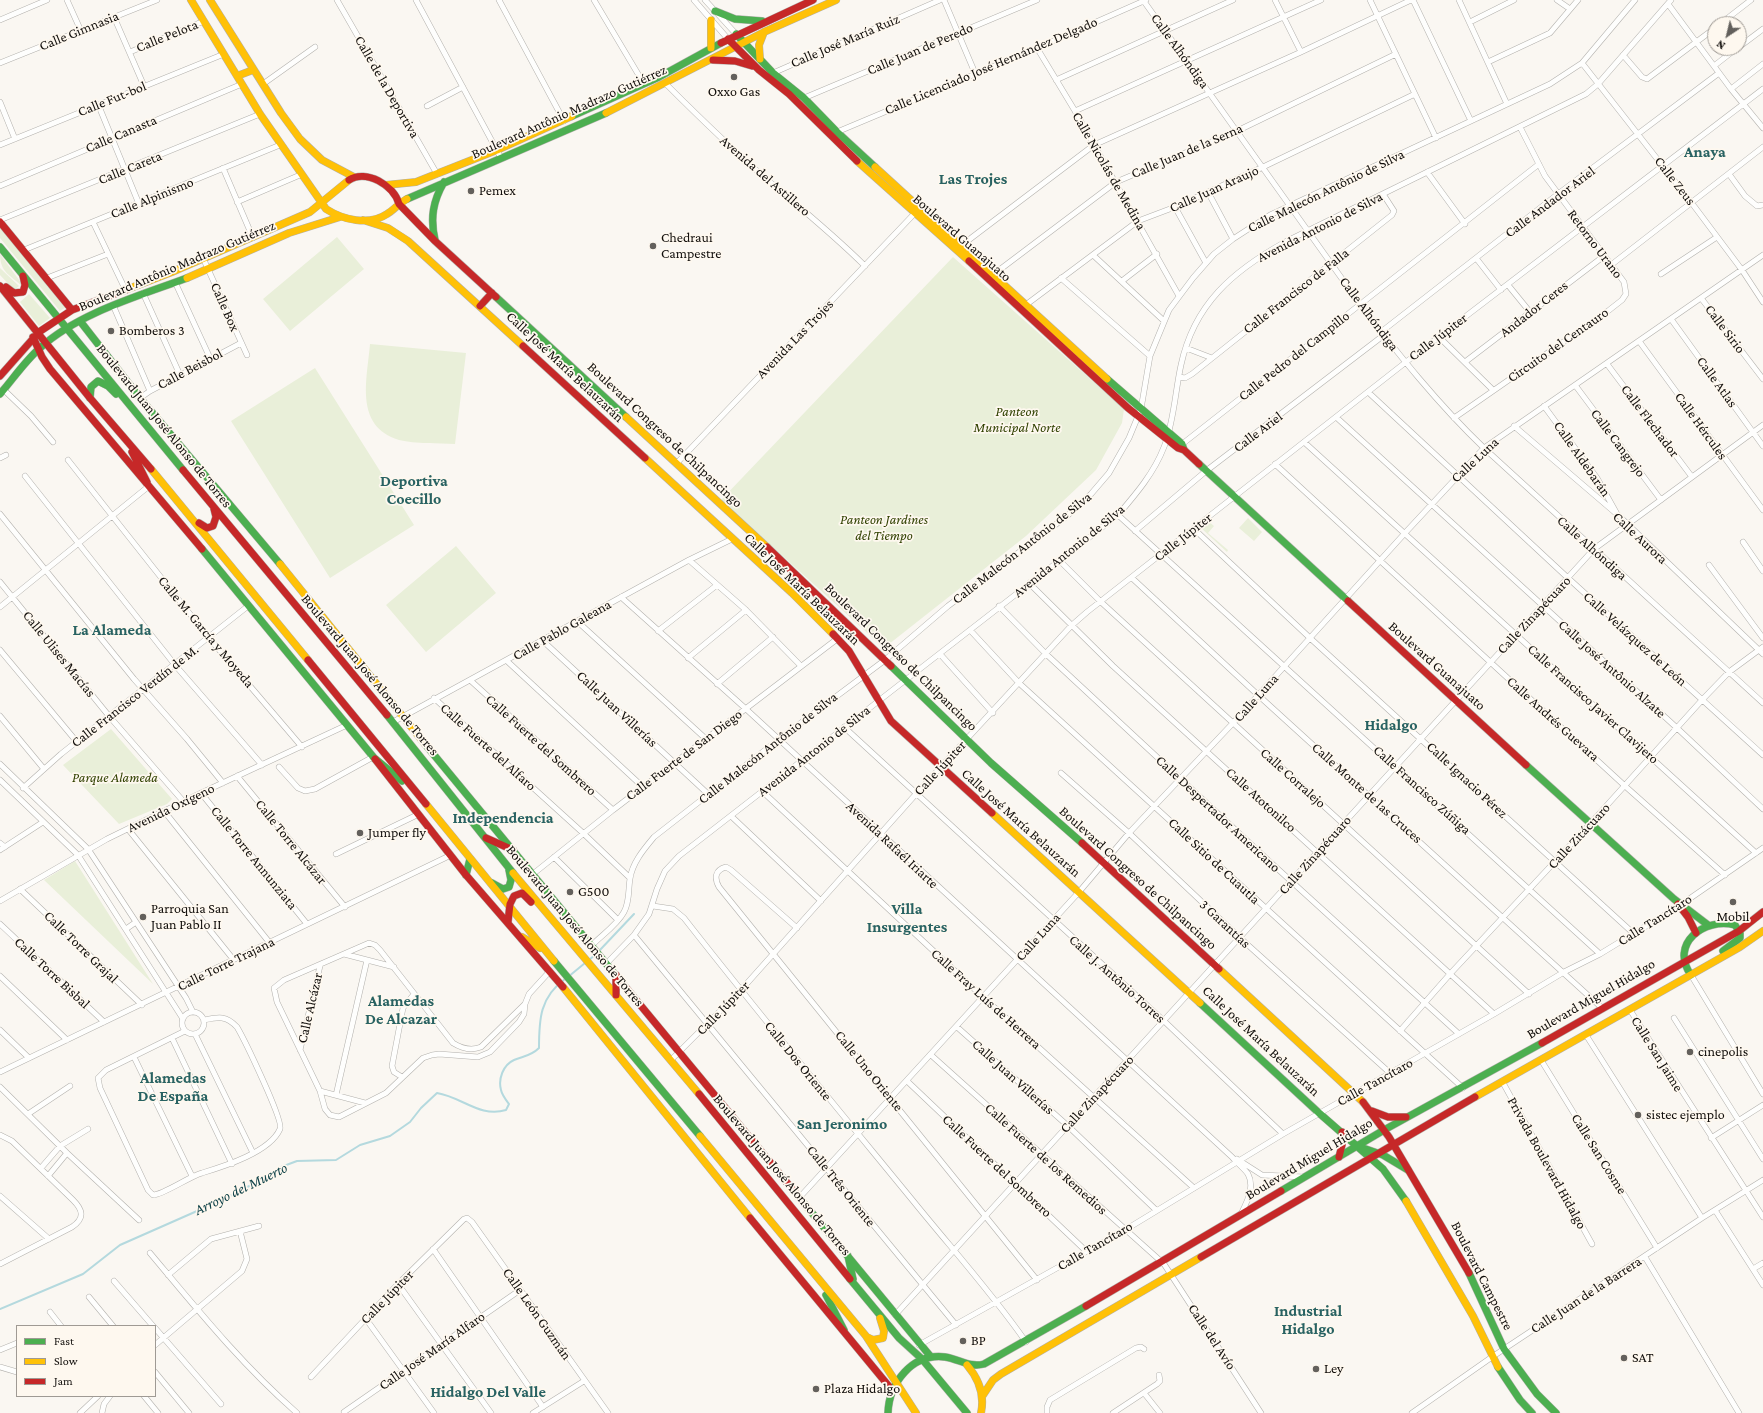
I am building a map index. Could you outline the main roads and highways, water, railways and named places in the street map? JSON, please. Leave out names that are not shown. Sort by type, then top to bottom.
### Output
[{"type":"waterway","name":"Arroyo del Muerto","points":[[599,951],[634,914]]},
{"type":"waterway","name":"Arroyo del Muerto","points":[[589,960],[596,954]]},
{"type":"waterway","name":"Arroyo del Muerto","points":[[568,977],[585,963]]},
{"type":"waterway","name":"Arroyo del Muerto","points":[[0,1309],[83,1274],[120,1245],[222,1200],[265,1178],[281,1167],[297,1161],[336,1160],[360,1145],[390,1136],[410,1122],[421,1108],[437,1093],[455,1098],[479,1109],[497,1112],[506,1110],[509,1104],[503,1096],[500,1086],[502,1073],[510,1062],[530,1054],[539,1048],[541,1018],[546,1001],[550,993],[565,979]]},
{"type":"place","name":"Oxxo Gas","points":[[734,77]]},
{"type":"place","name":"Pemex","points":[[471,191]]},
{"type":"place","name":"Chedraui Campestre","points":[[653,246]]},
{"type":"place","name":"Bomberos 3","points":[[111,331]]},
{"type":"place","name":"Jumper fly","points":[[360,833]]},
{"type":"place","name":"G500","points":[[570,892]]},
{"type":"place","name":"Mobil","points":[[1733,902]]},
{"type":"place","name":"Parroquia San Juan Pablo II","points":[[143,917]]},
{"type":"place","name":"cinepolis","points":[[1690,1052]]},
{"type":"place","name":"sistec ejemplo","points":[[1638,1115]]},
{"type":"place","name":"BP","points":[[963,1341]]},
{"type":"place","name":"SAT","points":[[1624,1358]]},
{"type":"place","name":"Ley","points":[[1316,1369]]},
{"type":"place","name":"Plaza Hidalgo","points":[[816,1389]]},
{"type":"district","name":"Anaya","points":[[1705,152]]},
{"type":"district","name":"Las Trojes","points":[[973,179]]},
{"type":"district","name":"Deportiva Coecillo","points":[[414,490]]},
{"type":"district","name":"La Alameda","points":[[112,630]]},
{"type":"district","name":"Hidalgo","points":[[1391,725]]},
{"type":"district","name":"Independencia","points":[[503,818]]},
{"type":"district","name":"Villa Insurgentes","points":[[907,918]]},
{"type":"district","name":"Alamedas De Alcazar","points":[[401,1010]]},
{"type":"district","name":"Alamedas De España","points":[[173,1087]]},
{"type":"district","name":"San Jeronimo","points":[[842,1124]]},
{"type":"district","name":"Industrial Hidalgo","points":[[1308,1320]]},
{"type":"district","name":"Hidalgo Del Valle","points":[[488,1392]]},
{"type":"park label","name":"Panteon Municipal Norte","points":[[1017,420]]},
{"type":"park label","name":"Panteon Jardines del Tiempo","points":[[884,528]]},
{"type":"park label","name":"Parque Alameda","points":[[115,778]]}]
